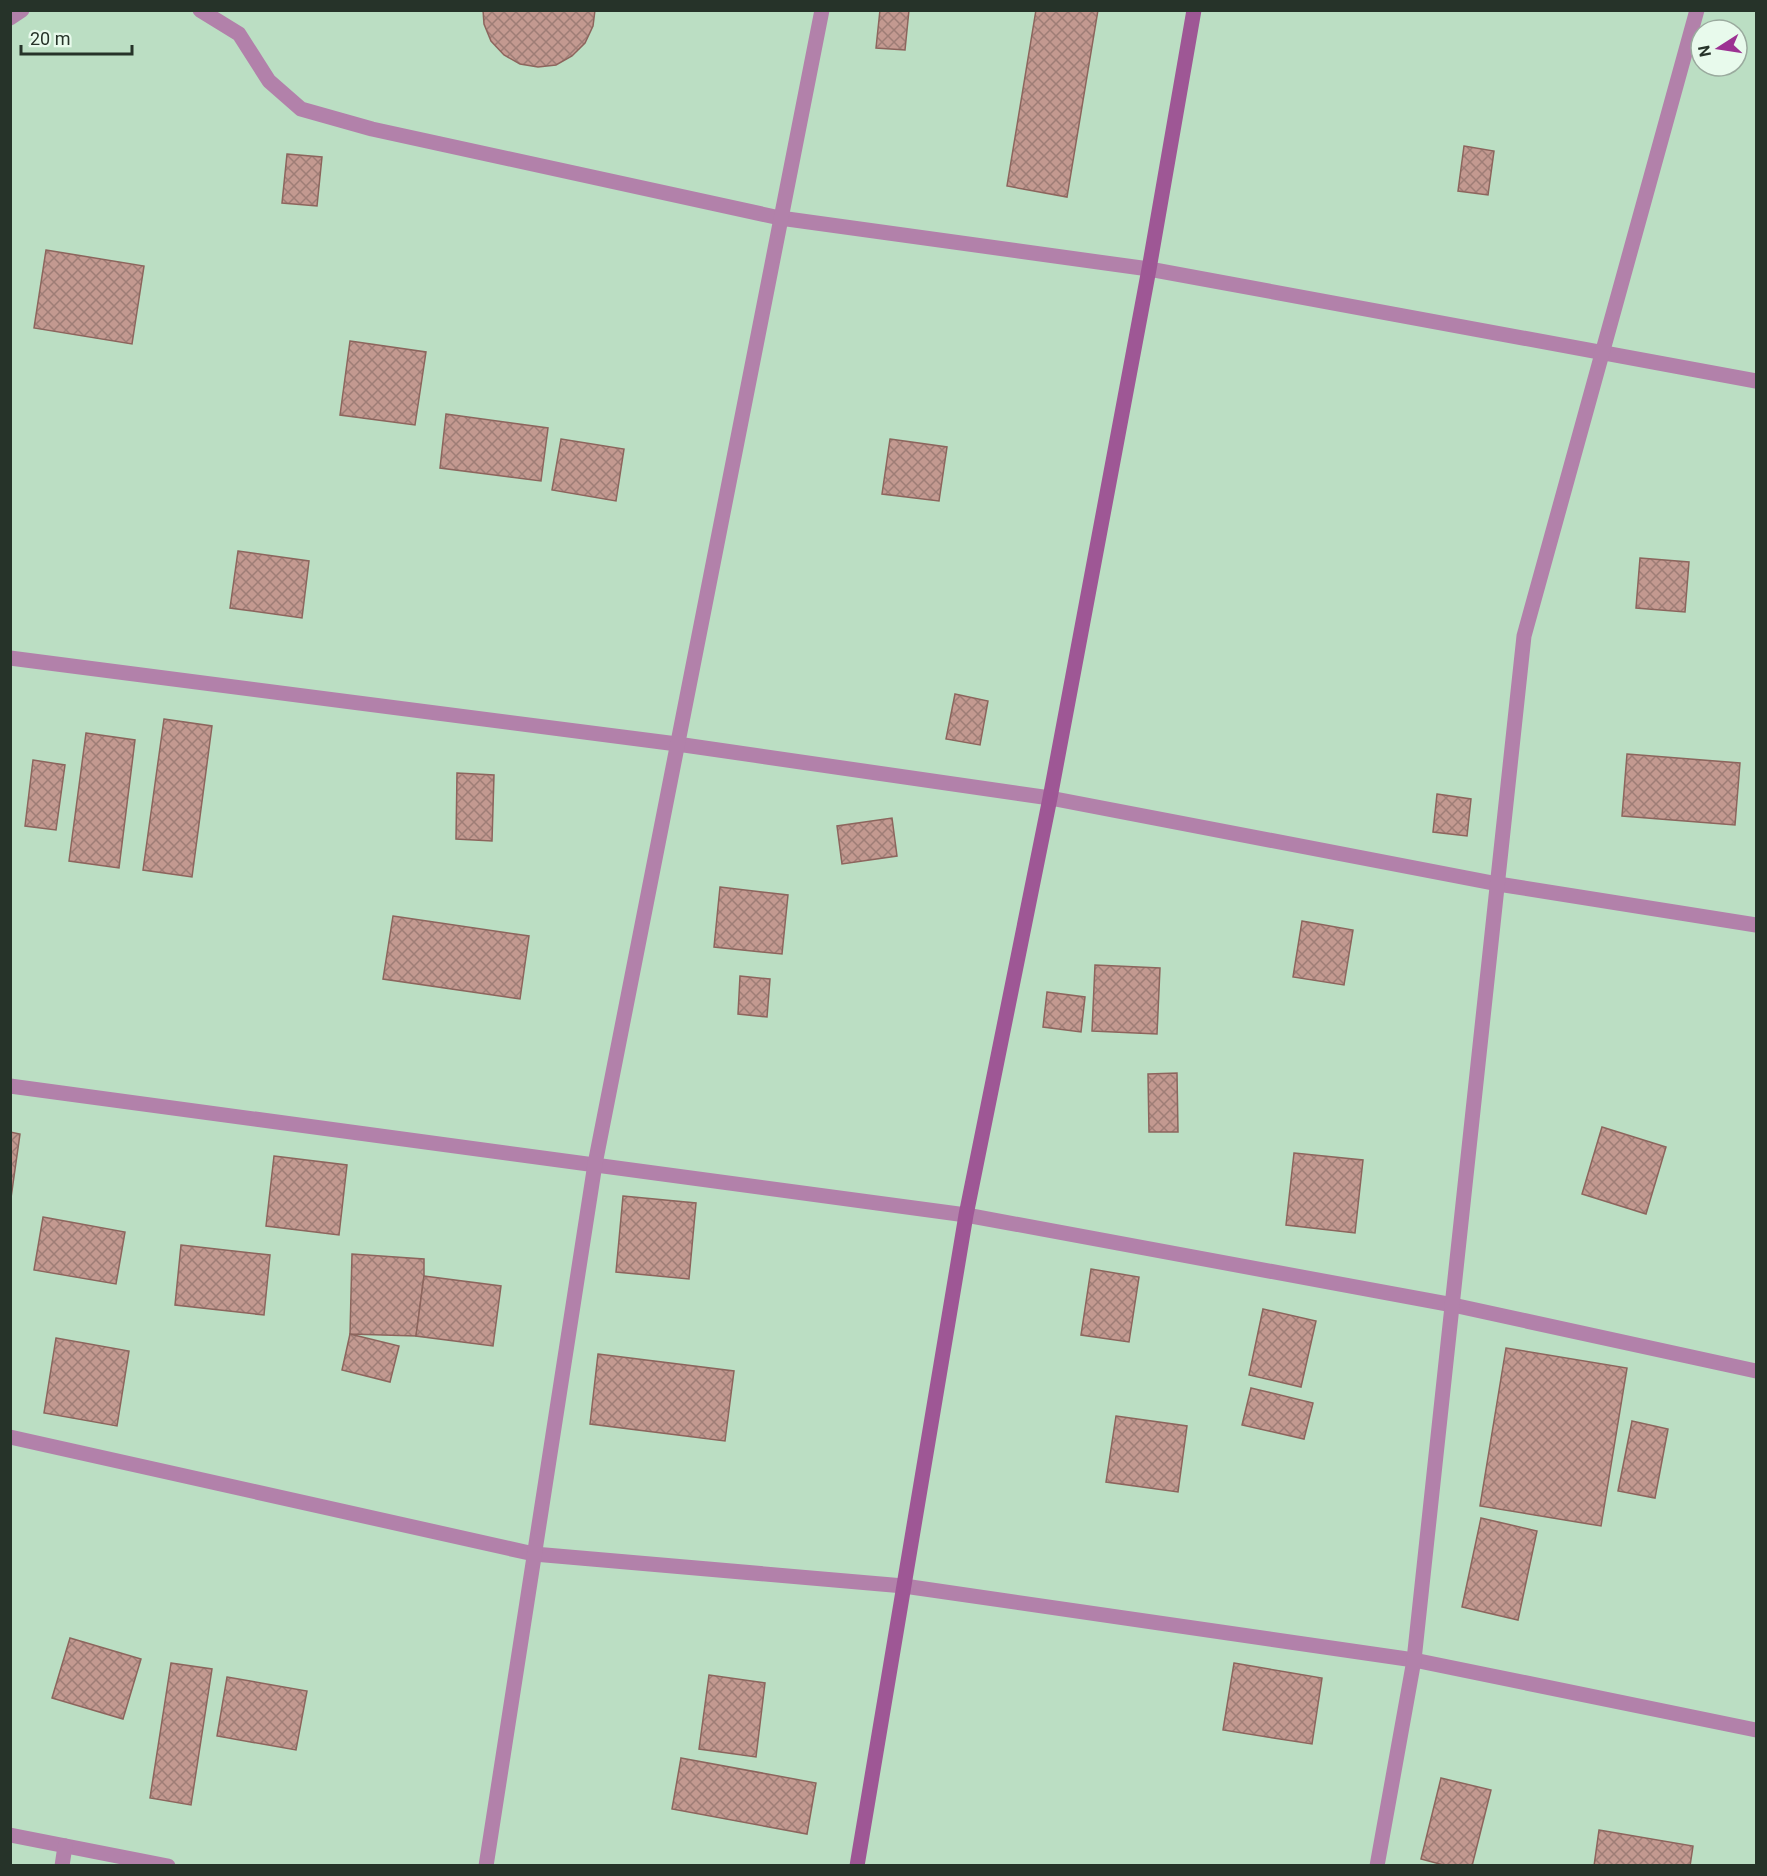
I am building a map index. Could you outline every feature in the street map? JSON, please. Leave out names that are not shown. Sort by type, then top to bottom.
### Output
[{"type":"street","points":[[10,18],[22,10]]},
{"type":"street","points":[[200,10],[239,34],[269,81],[301,110],[372,129],[780,218],[1149,269],[1756,381]]},
{"type":"street","points":[[486,1866],[594,1164],[822,10]]},
{"type":"street","points":[[857,1866],[966,1215],[1050,798],[1149,269],[1194,10]]},
{"type":"street","points":[[1377,1866],[1414,1660],[1524,636],[1697,10]]},
{"type":"street","points":[[10,658],[677,744],[1050,798],[1498,884],[1756,925]]},
{"type":"street","points":[[10,1086],[966,1215],[1453,1305],[1756,1371]]},
{"type":"street","points":[[10,1437],[534,1554],[904,1586],[1414,1660],[1756,1730]]},
{"type":"street","points":[[10,1835],[168,1866]]},
{"type":"street","points":[[62,1866],[65,1846]]},
{"type":"building","points":[[483,10],[595,10],[593,26],[585,43],[572,56],[556,65],[538,67],[520,64],[504,55],[491,41],[484,24]]},
{"type":"building","points":[[880,10],[909,10],[905,50],[876,48]]},
{"type":"building","points":[[1036,10],[1098,10],[1067,197],[1007,186]]},
{"type":"building","points":[[1464,146],[1494,151],[1488,195],[1458,191]]},
{"type":"building","points":[[287,154],[322,157],[317,206],[282,203]]},
{"type":"building","points":[[46,250],[144,266],[132,344],[34,328]]},
{"type":"building","points":[[350,341],[426,352],[415,425],[340,415]]},
{"type":"building","points":[[446,414],[548,428],[541,481],[440,468]]},
{"type":"building","points":[[561,439],[624,449],[616,501],[552,490]]},
{"type":"building","points":[[890,439],[947,447],[939,501],[882,494]]},
{"type":"building","points":[[238,551],[309,561],[302,618],[230,608]]},
{"type":"building","points":[[1640,558],[1689,562],[1685,612],[1636,608]]},
{"type":"building","points":[[955,694],[988,701],[980,745],[946,739]]},
{"type":"building","points":[[164,719],[212,726],[192,877],[143,870]]},
{"type":"building","points":[[86,733],[135,740],[119,868],[69,861]]},
{"type":"building","points":[[1627,754],[1740,763],[1735,825],[1622,816]]},
{"type":"building","points":[[33,760],[65,765],[56,830],[25,826]]},
{"type":"building","points":[[457,773],[494,775],[492,841],[456,839]]},
{"type":"building","points":[[1437,794],[1471,799],[1467,836],[1433,832]]},
{"type":"building","points":[[892,818],[897,856],[842,864],[837,826]]},
{"type":"building","points":[[720,887],[788,895],[782,954],[714,947]]},
{"type":"building","points":[[393,916],[529,936],[520,999],[383,979]]},
{"type":"building","points":[[1302,921],[1353,930],[1344,985],[1293,977]]},
{"type":"building","points":[[1095,965],[1160,968],[1157,1034],[1092,1031]]},
{"type":"building","points":[[740,976],[770,979],[767,1017],[738,1014]]},
{"type":"building","points":[[1047,992],[1085,997],[1081,1032],[1043,1027]]},
{"type":"building","points":[[1177,1073],[1178,1132],[1149,1132],[1148,1074]]},
{"type":"building","points":[[1602,1127],[1666,1147],[1646,1214],[1582,1194]]},
{"type":"building","points":[[10,1132],[20,1134],[10,1205]]},
{"type":"building","points":[[1294,1153],[1363,1160],[1355,1233],[1286,1225]]},
{"type":"building","points":[[274,1156],[347,1165],[339,1235],[266,1226]]},
{"type":"building","points":[[623,1196],[696,1203],[689,1279],[616,1272]]},
{"type":"building","points":[[43,1217],[125,1232],[116,1284],[34,1270]]},
{"type":"building","points":[[181,1245],[270,1255],[264,1315],[175,1305]]},
{"type":"building","points":[[352,1254],[424,1259],[416,1336],[350,1334]]},
{"type":"building","points":[[1091,1269],[1139,1277],[1129,1342],[1081,1335]]},
{"type":"building","points":[[424,1276],[501,1286],[493,1346],[416,1336]]},
{"type":"building","points":[[1263,1309],[1316,1321],[1301,1387],[1249,1375]]},
{"type":"building","points":[[350,1334],[399,1346],[390,1382],[342,1370]]},
{"type":"building","points":[[56,1338],[129,1351],[117,1426],[44,1413]]},
{"type":"building","points":[[1506,1348],[1627,1368],[1601,1526],[1480,1506]]},
{"type":"building","points":[[598,1354],[734,1371],[725,1441],[590,1424]]},
{"type":"building","points":[[1251,1388],[1313,1403],[1304,1439],[1242,1425]]},
{"type":"building","points":[[1116,1416],[1187,1426],[1178,1492],[1106,1482]]},
{"type":"building","points":[[1632,1421],[1668,1429],[1655,1498],[1618,1491]]},
{"type":"building","points":[[1481,1518],[1537,1531],[1518,1620],[1462,1607]]},
{"type":"building","points":[[70,1638],[141,1659],[123,1719],[52,1698]]},
{"type":"building","points":[[171,1663],[212,1669],[191,1805],[150,1798]]},
{"type":"building","points":[[1234,1663],[1322,1678],[1312,1744],[1223,1730]]},
{"type":"building","points":[[709,1675],[765,1683],[756,1757],[699,1749]]},
{"type":"building","points":[[227,1677],[307,1691],[296,1750],[217,1736]]},
{"type":"building","points":[[681,1758],[816,1783],[807,1834],[672,1809]]},
{"type":"building","points":[[1441,1778],[1491,1790],[1472,1866],[1447,1866],[1421,1859]]},
{"type":"building","points":[[1599,1830],[1693,1846],[1690,1866],[1594,1866]]}]
